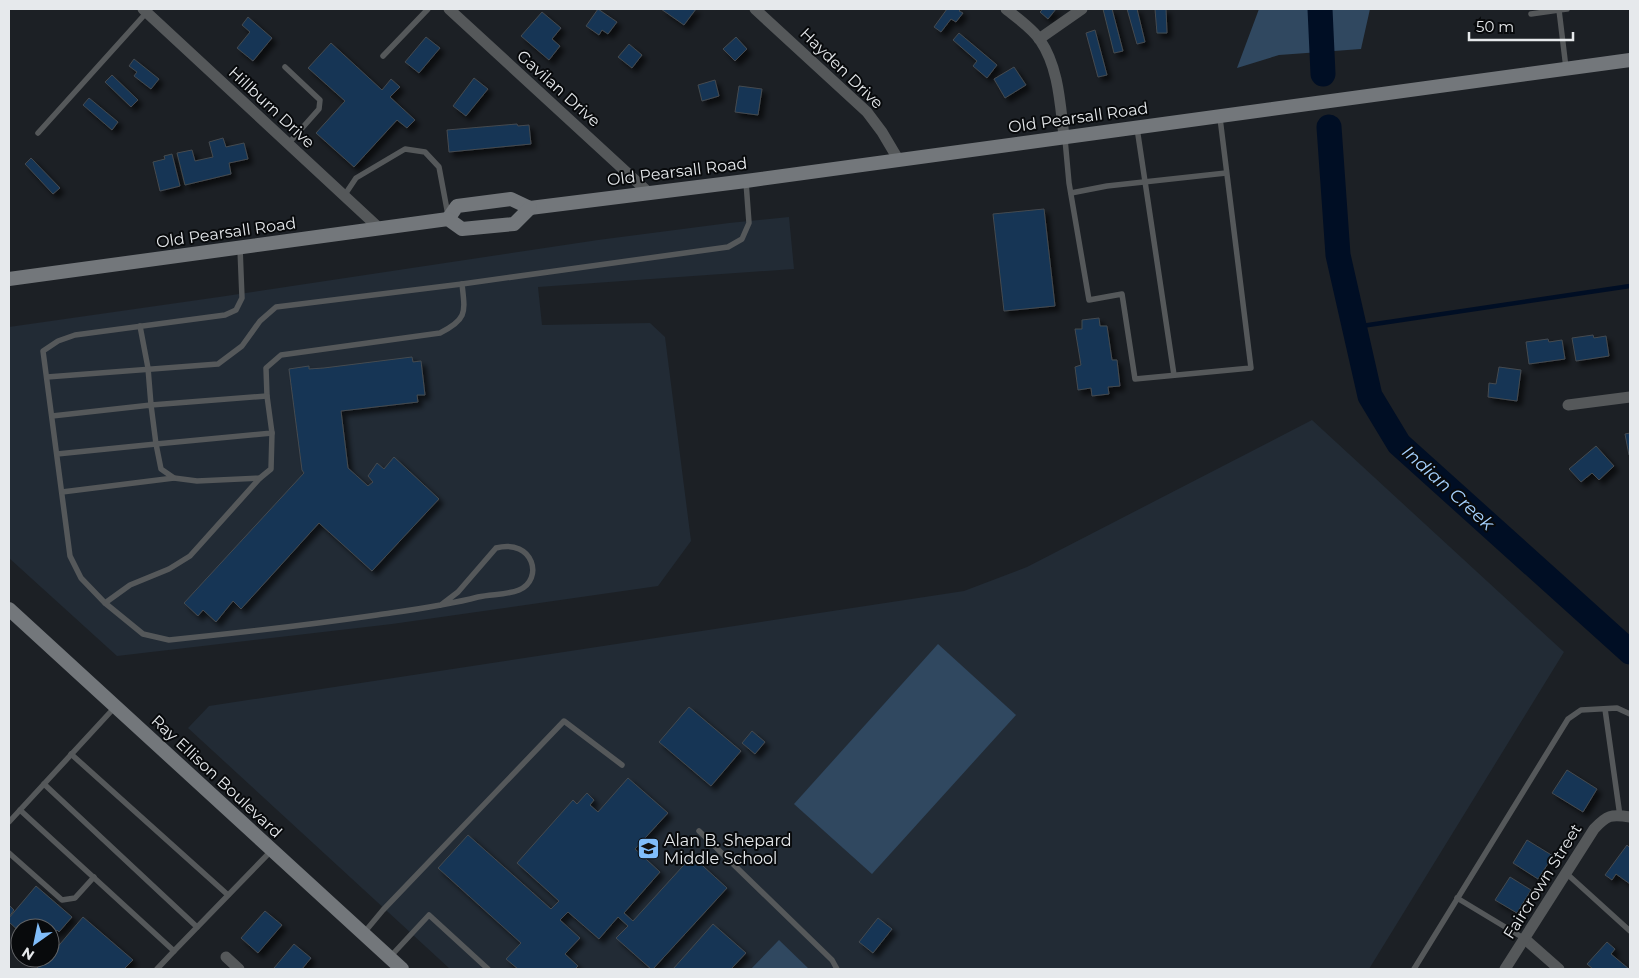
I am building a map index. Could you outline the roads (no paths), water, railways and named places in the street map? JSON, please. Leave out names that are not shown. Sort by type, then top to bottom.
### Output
[{"type":"main road","name":"Old Pearsall Road","points":[[9,279],[448,219],[456,206],[482,202],[511,199],[530,208],[746,181],[1136,126],[1630,60]]},
{"type":"main road","points":[[448,219],[462,229],[514,224],[530,208]]},
{"type":"main road","name":"Ray Ellison Boulevard","points":[[9,609],[402,969]]},
{"type":"street","name":"Gavilan Drive","points":[[448,9],[648,192]]},
{"type":"street","name":"Hayden Drive","points":[[755,9],[867,112],[882,132],[898,159]]},
{"type":"street","points":[[1006,9],[1039,39],[1054,71],[1059,90],[1064,136]]},
{"type":"street","points":[[1039,39],[1082,9]]},
{"type":"street","name":"Hillburn Drive","points":[[145,11],[379,228]]},
{"type":"street","points":[[1568,405],[1630,397]]},
{"type":"street","name":"Faircrown Street","points":[[1505,969],[1594,829],[1604,819],[1620,816]]},
{"type":"street","points":[[1525,939],[1559,969]]},
{"type":"street","points":[[226,957],[239,969]]},
{"type":"lane","points":[[383,56],[428,9]]},
{"type":"lane","points":[[1531,14],[1568,9]]},
{"type":"lane","points":[[1559,10],[1566,68]]},
{"type":"lane","points":[[38,133],[145,11]]},
{"type":"lane","points":[[285,67],[320,100],[319,109],[288,144]]},
{"type":"lane","points":[[1064,136],[1071,193],[1089,300],[1122,294],[1135,379],[1251,368],[1220,115]]},
{"type":"lane","points":[[1136,126],[1174,375]]},
{"type":"lane","points":[[344,196],[356,178],[405,149],[424,152],[439,167],[448,219]]},
{"type":"lane","points":[[1071,193],[1144,182],[1226,173]]},
{"type":"lane","points":[[47,377],[218,364],[242,346],[260,321],[276,307],[462,284],[728,247],[742,239],[749,223],[746,181]]},
{"type":"lane","points":[[240,248],[242,298],[236,310],[225,315],[75,335],[58,341],[43,350],[70,556],[81,578],[106,603],[143,634],[169,640],[336,621],[441,606],[481,596],[518,591],[524,588],[532,576],[531,560],[527,553],[513,546],[496,548],[458,592],[441,606]]},
{"type":"lane","points":[[106,603],[130,586],[169,569],[190,556],[260,478],[271,469],[272,433],[267,396],[266,368],[281,355],[440,332],[456,324],[464,311],[462,284]]},
{"type":"lane","points":[[140,326],[148,368],[156,444],[161,469],[174,478]]},
{"type":"lane","points":[[52,416],[151,404],[267,396]]},
{"type":"lane","points":[[57,454],[272,433]]},
{"type":"lane","points":[[62,492],[174,478],[197,481],[260,478]]},
{"type":"lane","points":[[9,822],[115,707]]},
{"type":"lane","points":[[1414,969],[1568,719],[1581,710],[1617,708],[1630,714]]},
{"type":"lane","points":[[1605,709],[1620,816]]},
{"type":"lane","points":[[363,934],[382,910],[564,721],[622,765]]},
{"type":"lane","points":[[71,754],[228,895]]},
{"type":"lane","points":[[44,784],[198,927]]},
{"type":"lane","points":[[20,810],[174,951]]},
{"type":"lane","points":[[699,831],[832,960],[837,969]]},
{"type":"lane","points":[[157,969],[272,850]]},
{"type":"lane","points":[[9,853],[62,900],[75,898],[94,877]]},
{"type":"lane","points":[[1566,873],[1630,931]]},
{"type":"lane","points":[[1457,898],[1525,939]]},
{"type":"lane","points":[[389,958],[429,915],[488,969]]},
{"type":"waterway","name":"Indian Creek","points":[[1320,9],[1323,74]]},
{"type":"waterway","name":"Indian Creek","points":[[1329,127],[1338,255],[1370,396],[1399,444],[1630,652]]},
{"type":"waterway","points":[[1355,327],[1630,286]]},
{"type":"place","name":"Alan B. Shepard Middle School","points":[[648,849]]}]
